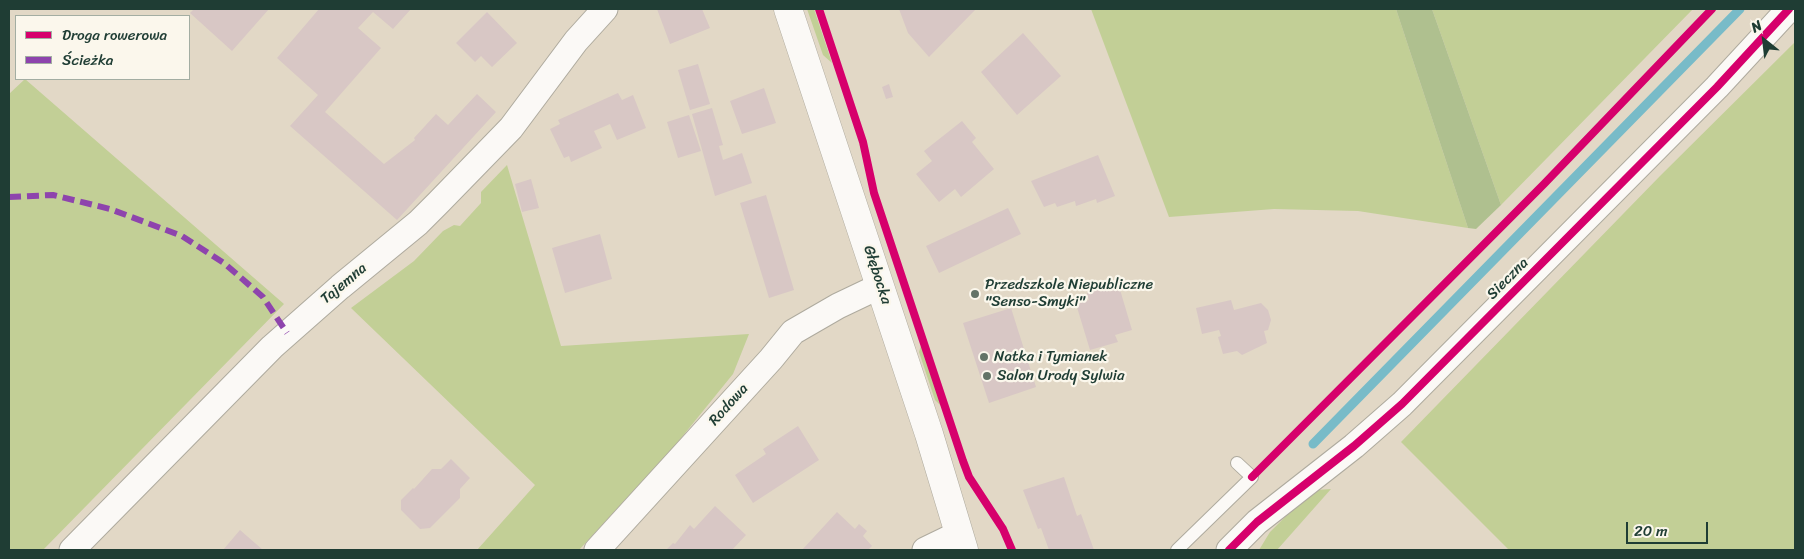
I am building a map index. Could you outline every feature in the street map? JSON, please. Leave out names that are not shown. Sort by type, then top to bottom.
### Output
[{"type":"street","name":"Tajemna","points":[[72,550],[272,347],[340,287],[418,224],[511,128],[576,41],[605,9]]},
{"type":"street","name":"Głębocka","points":[[788,9],[930,434],[961,544]]},
{"type":"street","name":"Sieczna","points":[[1229,550],[1257,522],[1354,446],[1402,404],[1717,87],[1789,9]]},
{"type":"street","name":"Rodowa","points":[[597,550],[771,359],[793,332],[838,306],[880,286]]},
{"type":"street","points":[[925,550],[961,544]]},
{"type":"lane","points":[[1177,550],[1252,477],[1237,463]]},
{"type":"green space","points":[[807,9],[814,9],[832,63],[823,55]]},
{"type":"green space","points":[[1091,9],[1396,9],[1468,228],[1358,211],[1274,209],[1169,217]]},
{"type":"green space","points":[[1396,9],[1432,9],[1501,205],[1476,229],[1468,228]]},
{"type":"green space","points":[[1432,9],[1693,9],[1501,205]]},
{"type":"green space","points":[[1795,42],[1795,550],[1509,550],[1401,442],[1660,176]]},
{"type":"green space","points":[[26,80],[284,304],[43,550],[9,550],[9,94]]},
{"type":"green space","points":[[507,165],[561,346],[749,334],[733,374],[673,448],[579,550],[477,550],[535,485],[351,308],[414,261],[443,231],[454,225],[460,226],[481,203],[481,192]]},
{"type":"green space","points":[[922,342],[943,408],[935,400],[919,352]]},
{"type":"green space","points":[[1331,489],[1277,550],[1259,550],[1270,532],[1316,490]]},
{"type":"building","points":[[194,9],[269,9],[232,51],[190,13]]},
{"type":"building","points":[[319,9],[411,9],[393,29],[373,12],[358,28],[381,48],[325,112],[384,164],[415,140],[414,138],[436,114],[448,125],[477,94],[496,112],[397,220],[290,126],[318,95],[277,58]]},
{"type":"building","points":[[657,9],[702,9],[710,28],[670,44]]},
{"type":"building","points":[[899,9],[976,9],[929,57],[908,33]]},
{"type":"building","points":[[487,12],[517,43],[492,67],[481,56],[475,62],[456,43]]},
{"type":"building","points":[[1023,33],[1061,76],[1017,115],[981,72]]},
{"type":"building","points":[[698,64],[710,104],[690,110],[678,70]]},
{"type":"building","points":[[889,84],[893,97],[886,99],[882,87]]},
{"type":"building","points":[[764,88],[776,123],[742,134],[730,101]]},
{"type":"building","points":[[618,93],[622,100],[633,95],[646,128],[617,140],[610,124],[594,131],[602,148],[571,162],[569,156],[564,158],[550,129],[560,124],[558,120]]},
{"type":"building","points":[[712,108],[723,145],[719,146],[723,160],[742,153],[752,183],[715,196],[692,114]]},
{"type":"building","points":[[689,115],[701,151],[678,158],[667,122]]},
{"type":"building","points":[[962,121],[976,138],[972,142],[994,169],[961,197],[955,189],[939,202],[916,174],[932,161],[924,151]]},
{"type":"building","points":[[1098,155],[1115,196],[1097,203],[1096,199],[1076,206],[1075,201],[1057,207],[1055,203],[1044,207],[1031,181]]},
{"type":"building","points":[[531,179],[539,208],[522,212],[515,184]]},
{"type":"building","points":[[766,195],[794,290],[769,298],[740,203]]},
{"type":"building","points":[[1008,208],[1021,234],[939,273],[926,246]]},
{"type":"building","points":[[600,234],[612,279],[565,293],[552,248]]},
{"type":"building","points":[[1118,283],[1132,330],[1115,335],[1118,342],[1090,350],[1076,304],[1089,300],[1087,293]]},
{"type":"building","points":[[1231,300],[1234,310],[1261,303],[1268,310],[1271,320],[1268,330],[1264,331],[1267,343],[1242,355],[1237,351],[1223,354],[1218,337],[1221,336],[1219,330],[1202,334],[1196,308]]},
{"type":"building","points":[[1011,308],[1036,387],[989,403],[963,323]]},
{"type":"building","points":[[798,426],[819,460],[753,503],[735,475],[766,454],[763,449]]},
{"type":"building","points":[[451,459],[470,478],[460,489],[460,498],[430,528],[420,529],[401,510],[401,500],[432,469],[441,469]]},
{"type":"building","points":[[1064,477],[1077,516],[1081,514],[1094,550],[1049,550],[1041,528],[1038,529],[1023,490]]},
{"type":"building","points":[[715,506],[746,535],[732,550],[666,550],[673,543],[675,544],[690,525],[694,529]]},
{"type":"building","points":[[837,512],[855,529],[859,524],[867,531],[863,536],[872,546],[868,550],[802,550]]},
{"type":"building","points":[[240,530],[263,550],[223,550]]},
{"type":"waterway","points":[[1313,444],[1740,9]]},
{"type":"marked path","points":[[9,197],[53,195],[110,209],[182,236],[224,263],[263,297],[287,333]]},
{"type":"cycle path","points":[[819,9],[863,142],[874,193],[963,461],[969,477],[1003,529],[1012,550]]},
{"type":"cycle path","points":[[1252,477],[1544,184],[1712,9]]},
{"type":"cycle path","points":[[1229,550],[1257,522],[1354,446],[1402,404],[1717,87],[1789,9]]},
{"type":"place","name":"Przedszkole Niepubliczne \"Senso-Smyki\"","points":[[975,294]]},
{"type":"place","name":"Natka i Tymianek","points":[[984,357]]},
{"type":"place","name":"Salon Urody Sylwia","points":[[987,376]]}]
